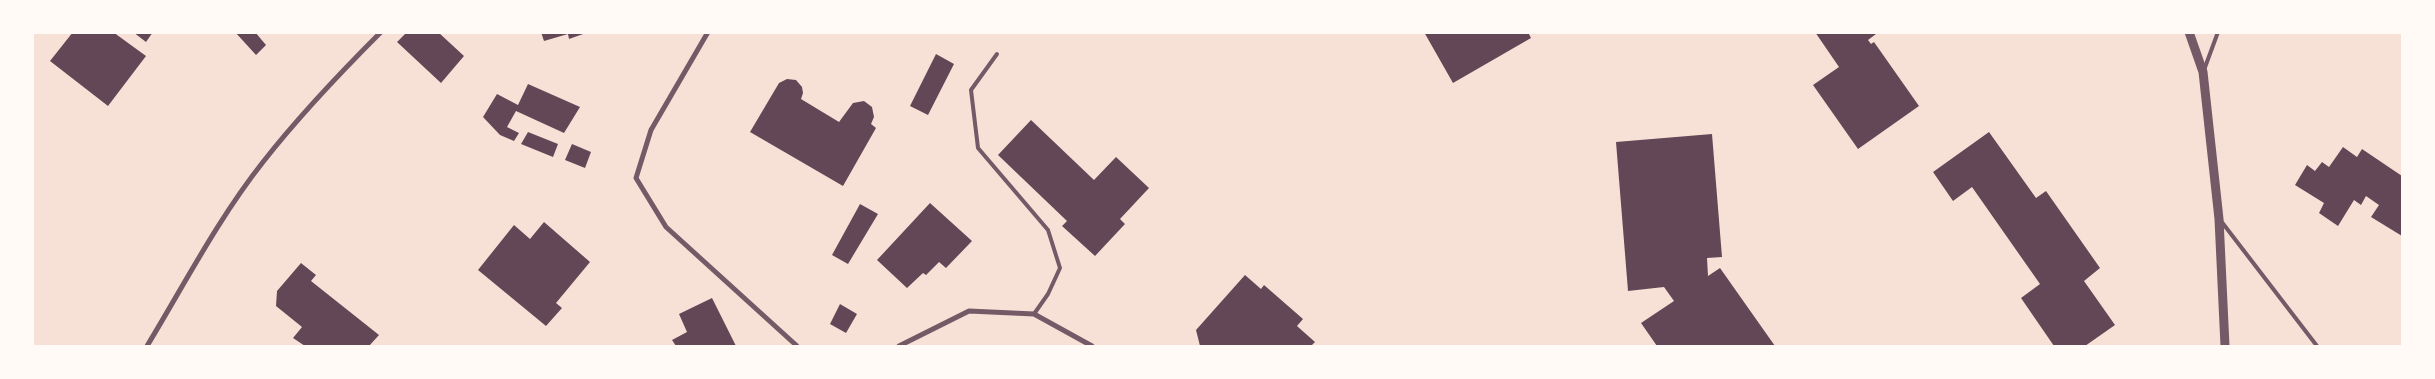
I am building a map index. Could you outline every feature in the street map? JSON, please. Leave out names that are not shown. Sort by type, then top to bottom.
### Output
[{"type":"street","points":[[147,346],[215,232],[261,163],[322,91],[381,32]]},
{"type":"street","points":[[708,32],[651,130],[636,178],[666,227],[797,346]]},
{"type":"street","points":[[2189,32],[2204,72],[2220,219],[2225,346]]},
{"type":"street","points":[[899,346],[969,311],[1034,314],[1092,346]]},
{"type":"lane","points":[[2204,72],[2218,32]]},
{"type":"lane","points":[[997,54],[971,90],[978,148],[1048,230],[1060,268],[1048,294],[1034,314]]},
{"type":"lane","points":[[2220,219],[2317,346]]},
{"type":"building","points":[[73,32],[113,32],[146,56],[108,106],[50,61]]},
{"type":"building","points":[[133,32],[153,32],[146,42]]},
{"type":"building","points":[[235,32],[255,32],[266,45],[256,55]]},
{"type":"building","points":[[407,32],[438,32],[464,56],[441,83],[397,42]]},
{"type":"building","points":[[541,32],[586,33],[569,39],[568,34],[544,41]]},
{"type":"building","points":[[1424,32],[1528,32],[1531,38],[1453,83]]},
{"type":"building","points":[[1815,32],[1875,32],[1876,34],[1868,40],[1871,44],[1874,42],[1919,106],[1858,149],[1813,85],[1839,67]]},
{"type":"building","points":[[936,54],[954,64],[928,115],[910,106]]},
{"type":"building","points":[[787,79],[796,80],[802,87],[801,99],[839,122],[853,103],[864,101],[872,107],[874,117],[871,124],[876,128],[843,186],[750,132],[779,83]]},
{"type":"building","points":[[528,84],[580,107],[564,133],[516,111],[507,127],[519,133],[514,141],[500,135],[483,117],[497,94],[518,105]]},
{"type":"building","points":[[1031,120],[1094,180],[1116,157],[1149,188],[1120,219],[1125,224],[1095,256],[1062,226],[1067,221],[998,155]]},
{"type":"building","points":[[528,132],[558,144],[553,157],[521,144]]},
{"type":"building","points":[[1989,132],[2036,198],[2046,191],[2100,268],[2084,281],[2115,325],[2085,346],[2054,346],[2021,298],[2040,284],[1972,187],[1953,201],[1933,172]]},
{"type":"building","points":[[1712,134],[1722,257],[1707,258],[1708,276],[1720,268],[1775,346],[1657,346],[1641,323],[1674,301],[1664,287],[1628,291],[1616,142]]},
{"type":"building","points":[[572,144],[591,152],[585,168],[565,160]]},
{"type":"building","points":[[2343,147],[2357,157],[2362,149],[2402,176],[2402,236],[2371,217],[2379,205],[2366,196],[2361,205],[2354,200],[2338,226],[2319,213],[2324,203],[2295,185],[2307,165],[2315,171],[2322,162],[2329,167]]},
{"type":"building","points":[[930,203],[972,241],[946,268],[939,262],[926,275],[923,273],[907,288],[877,260]]},
{"type":"building","points":[[860,204],[878,214],[848,264],[832,255]]},
{"type":"building","points":[[544,222],[590,262],[556,303],[562,308],[546,326],[478,270],[514,225],[530,239]]},
{"type":"building","points":[[301,263],[316,275],[311,281],[379,335],[369,346],[305,346],[293,338],[302,327],[276,306],[277,291]]},
{"type":"building","points":[[1245,275],[1261,289],[1264,285],[1303,319],[1297,326],[1315,342],[1311,346],[1200,346],[1196,330]]},
{"type":"building","points":[[712,298],[736,346],[676,346],[672,340],[687,332],[679,314]]},
{"type":"building","points":[[840,304],[857,314],[846,333],[830,324]]}]
